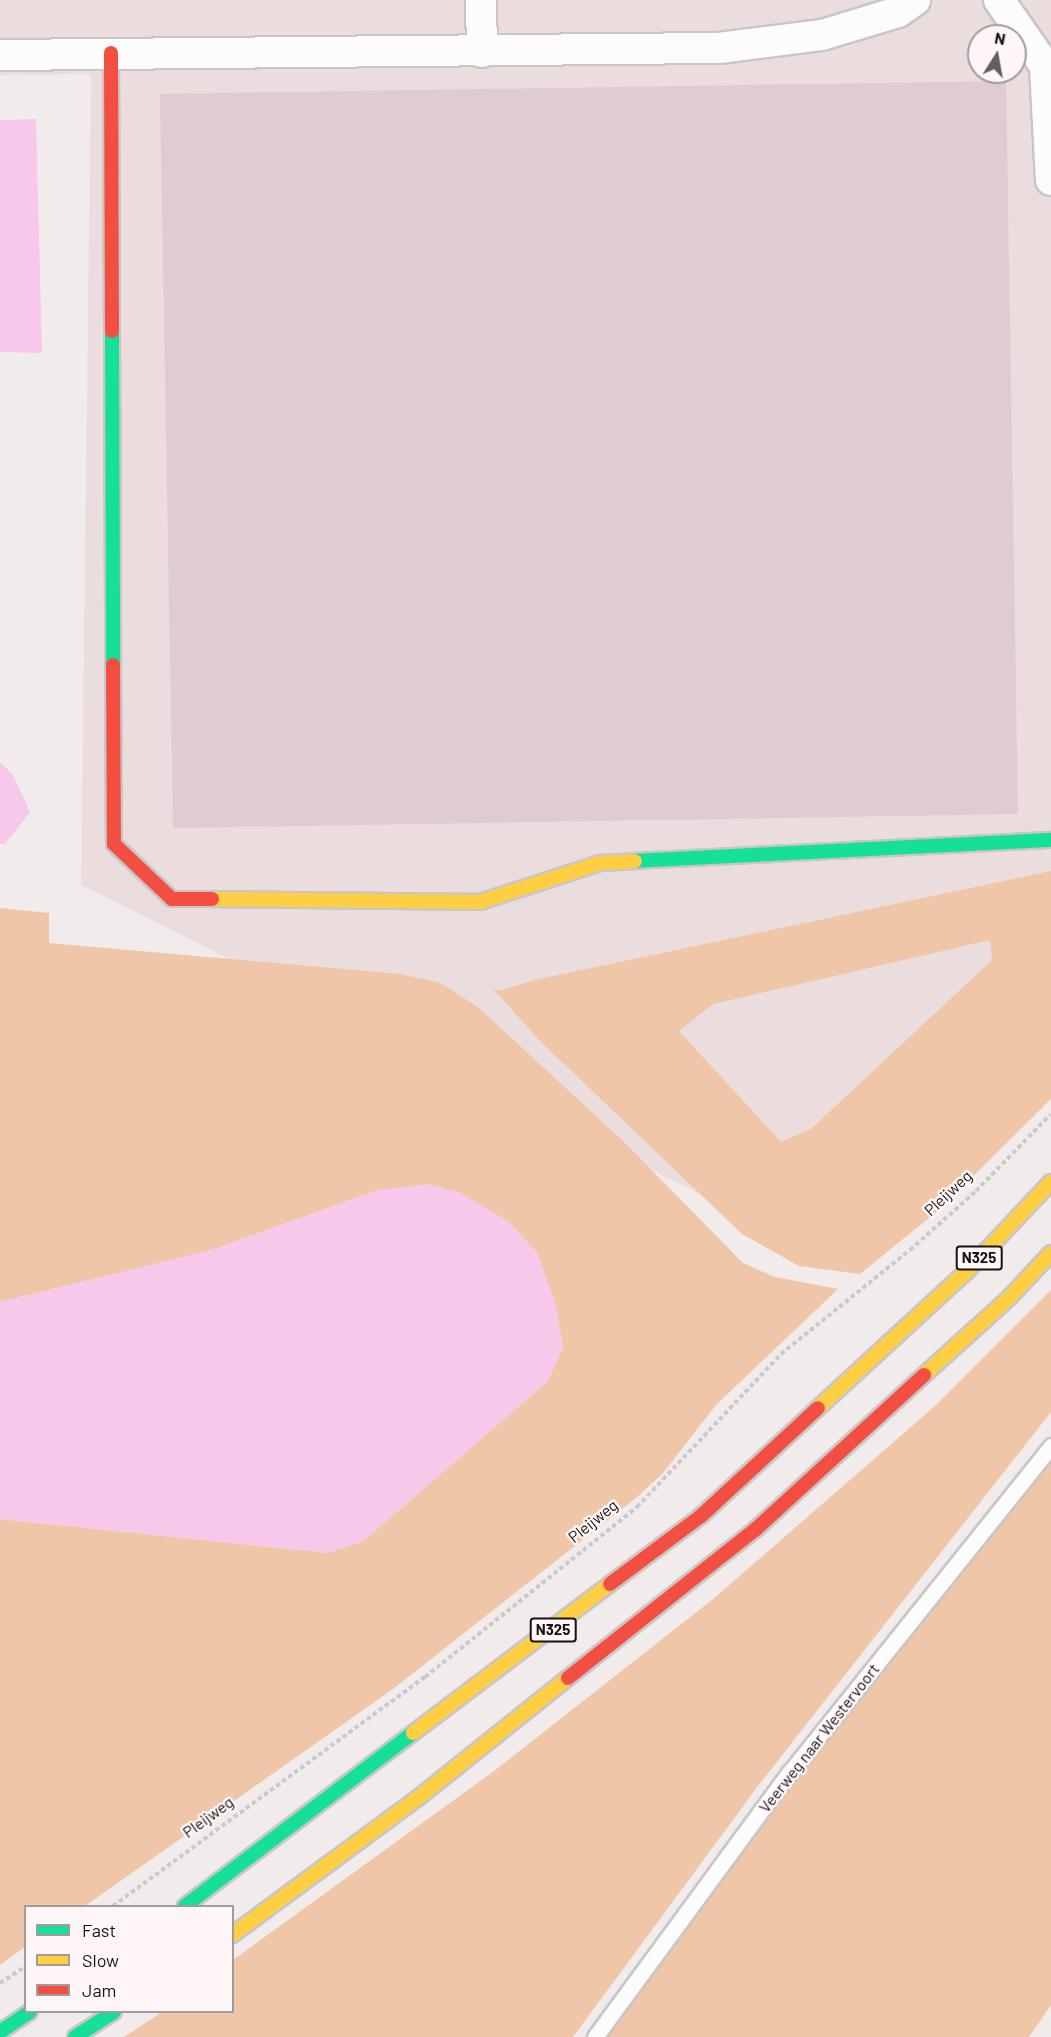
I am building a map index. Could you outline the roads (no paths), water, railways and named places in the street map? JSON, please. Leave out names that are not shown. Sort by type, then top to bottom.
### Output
[{"type":"main road","points":[[111,53],[114,844],[172,899],[480,902],[600,863],[1051,840]]},
{"type":"main road","name":"N325","points":[[186,1905],[701,1516],[969,1269],[1051,1182]]},
{"type":"main road","name":"N325","points":[[234,1934],[423,1794],[756,1529],[1010,1297],[1051,1253]]},
{"type":"main road","points":[[0,2032],[28,2013]]},
{"type":"main road","points":[[75,2037],[112,2013]]},
{"type":"street","points":[[481,0],[482,52]]},
{"type":"street","points":[[0,55],[482,52],[731,47],[822,35],[898,12],[915,0]]},
{"type":"street","points":[[999,0],[1045,66],[1051,180]]},
{"type":"lane","name":"Veerweg naar Westervoort","points":[[595,2037],[790,1773],[1051,1446]]}]
